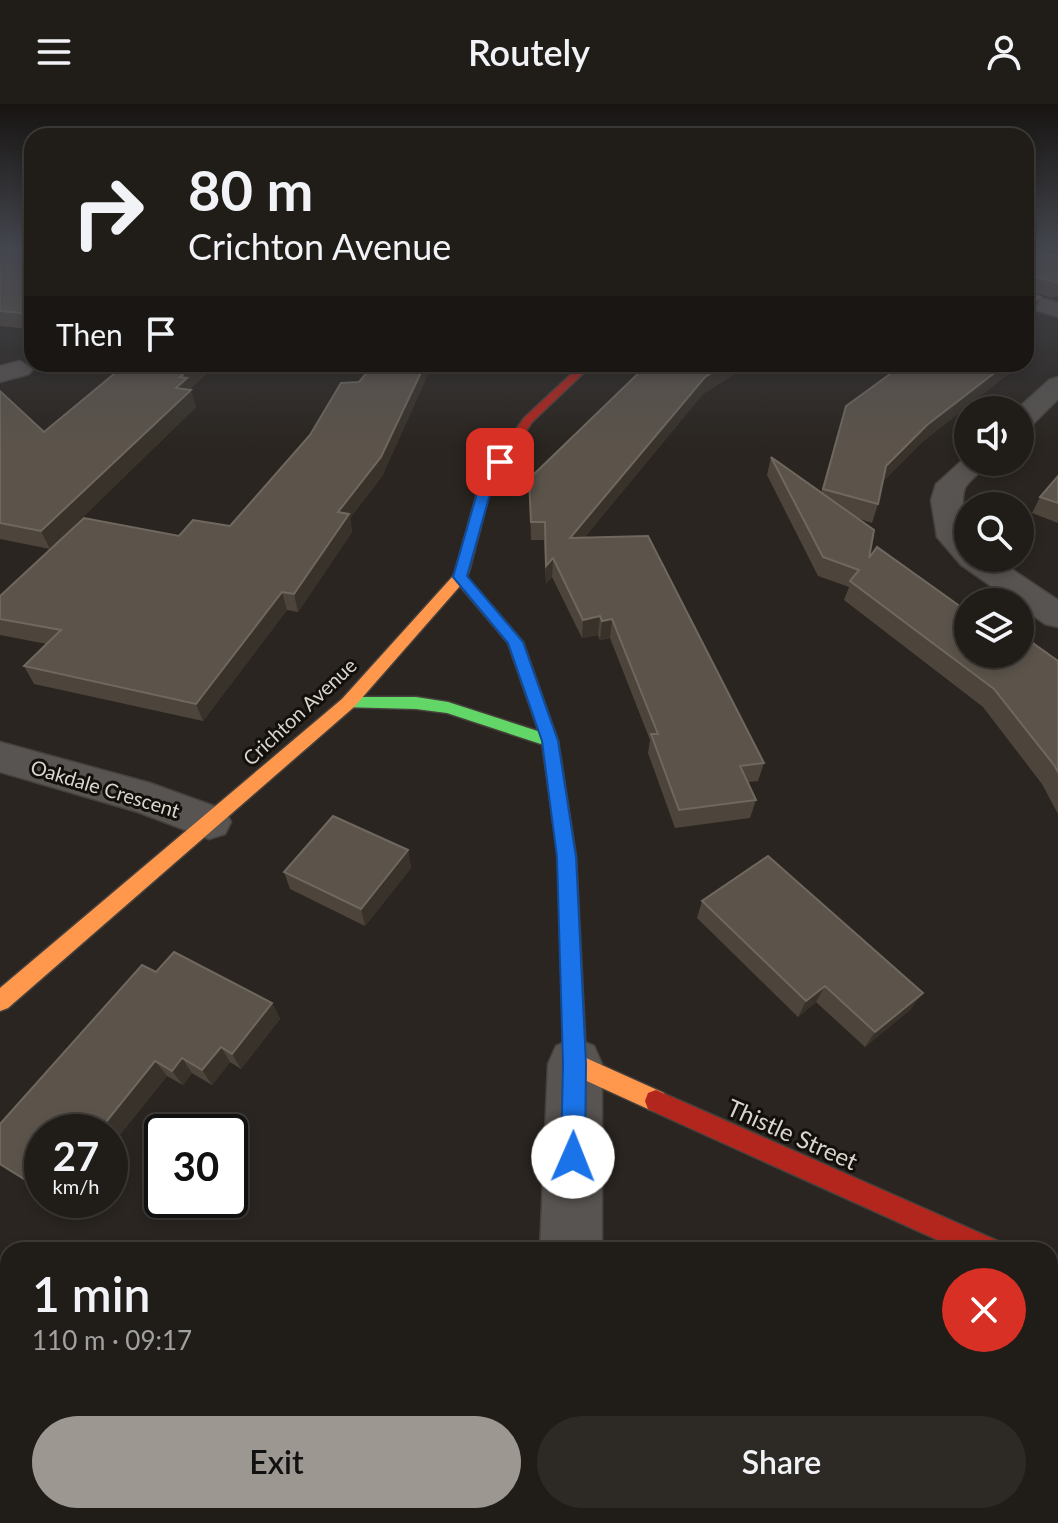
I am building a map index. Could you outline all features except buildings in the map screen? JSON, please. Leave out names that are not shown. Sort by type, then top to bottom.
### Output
[{"type":"street","name":"Crichton Avenue","points":[[0,1001],[348,703],[460,577],[486,483],[528,420],[579,372]]},
{"type":"street","points":[[1034,408],[1058,385]]},
{"type":"street","points":[[954,538],[946,500],[951,484],[960,476]]},
{"type":"street","points":[[994,572],[1058,616]]},
{"type":"street","points":[[460,577],[515,642],[550,741],[567,857],[575,1064],[571,1242]]},
{"type":"street","points":[[348,703],[416,703],[448,708],[550,741]]},
{"type":"street","name":"Oakdale Crescent","points":[[0,757],[150,799],[209,822]]},
{"type":"street","name":"Thistle Street","points":[[575,1064],[971,1242]]},
{"type":"traffic: fast","points":[[348,703],[416,703],[448,708],[550,741]]},
{"type":"traffic: slow","points":[[0,1001],[348,703],[460,577],[463,568]]},
{"type":"traffic: slow","points":[[460,577],[515,642],[550,741],[567,857],[575,1064],[656,1101]]},
{"type":"traffic: jam","points":[[463,568],[486,483],[528,420],[579,372]]},
{"type":"traffic: jam","points":[[656,1101],[971,1242]]},
{"type":"route","points":[[500,462],[486,483],[460,577],[515,642],[550,741],[567,857],[575,1064],[573,1157]]}]
